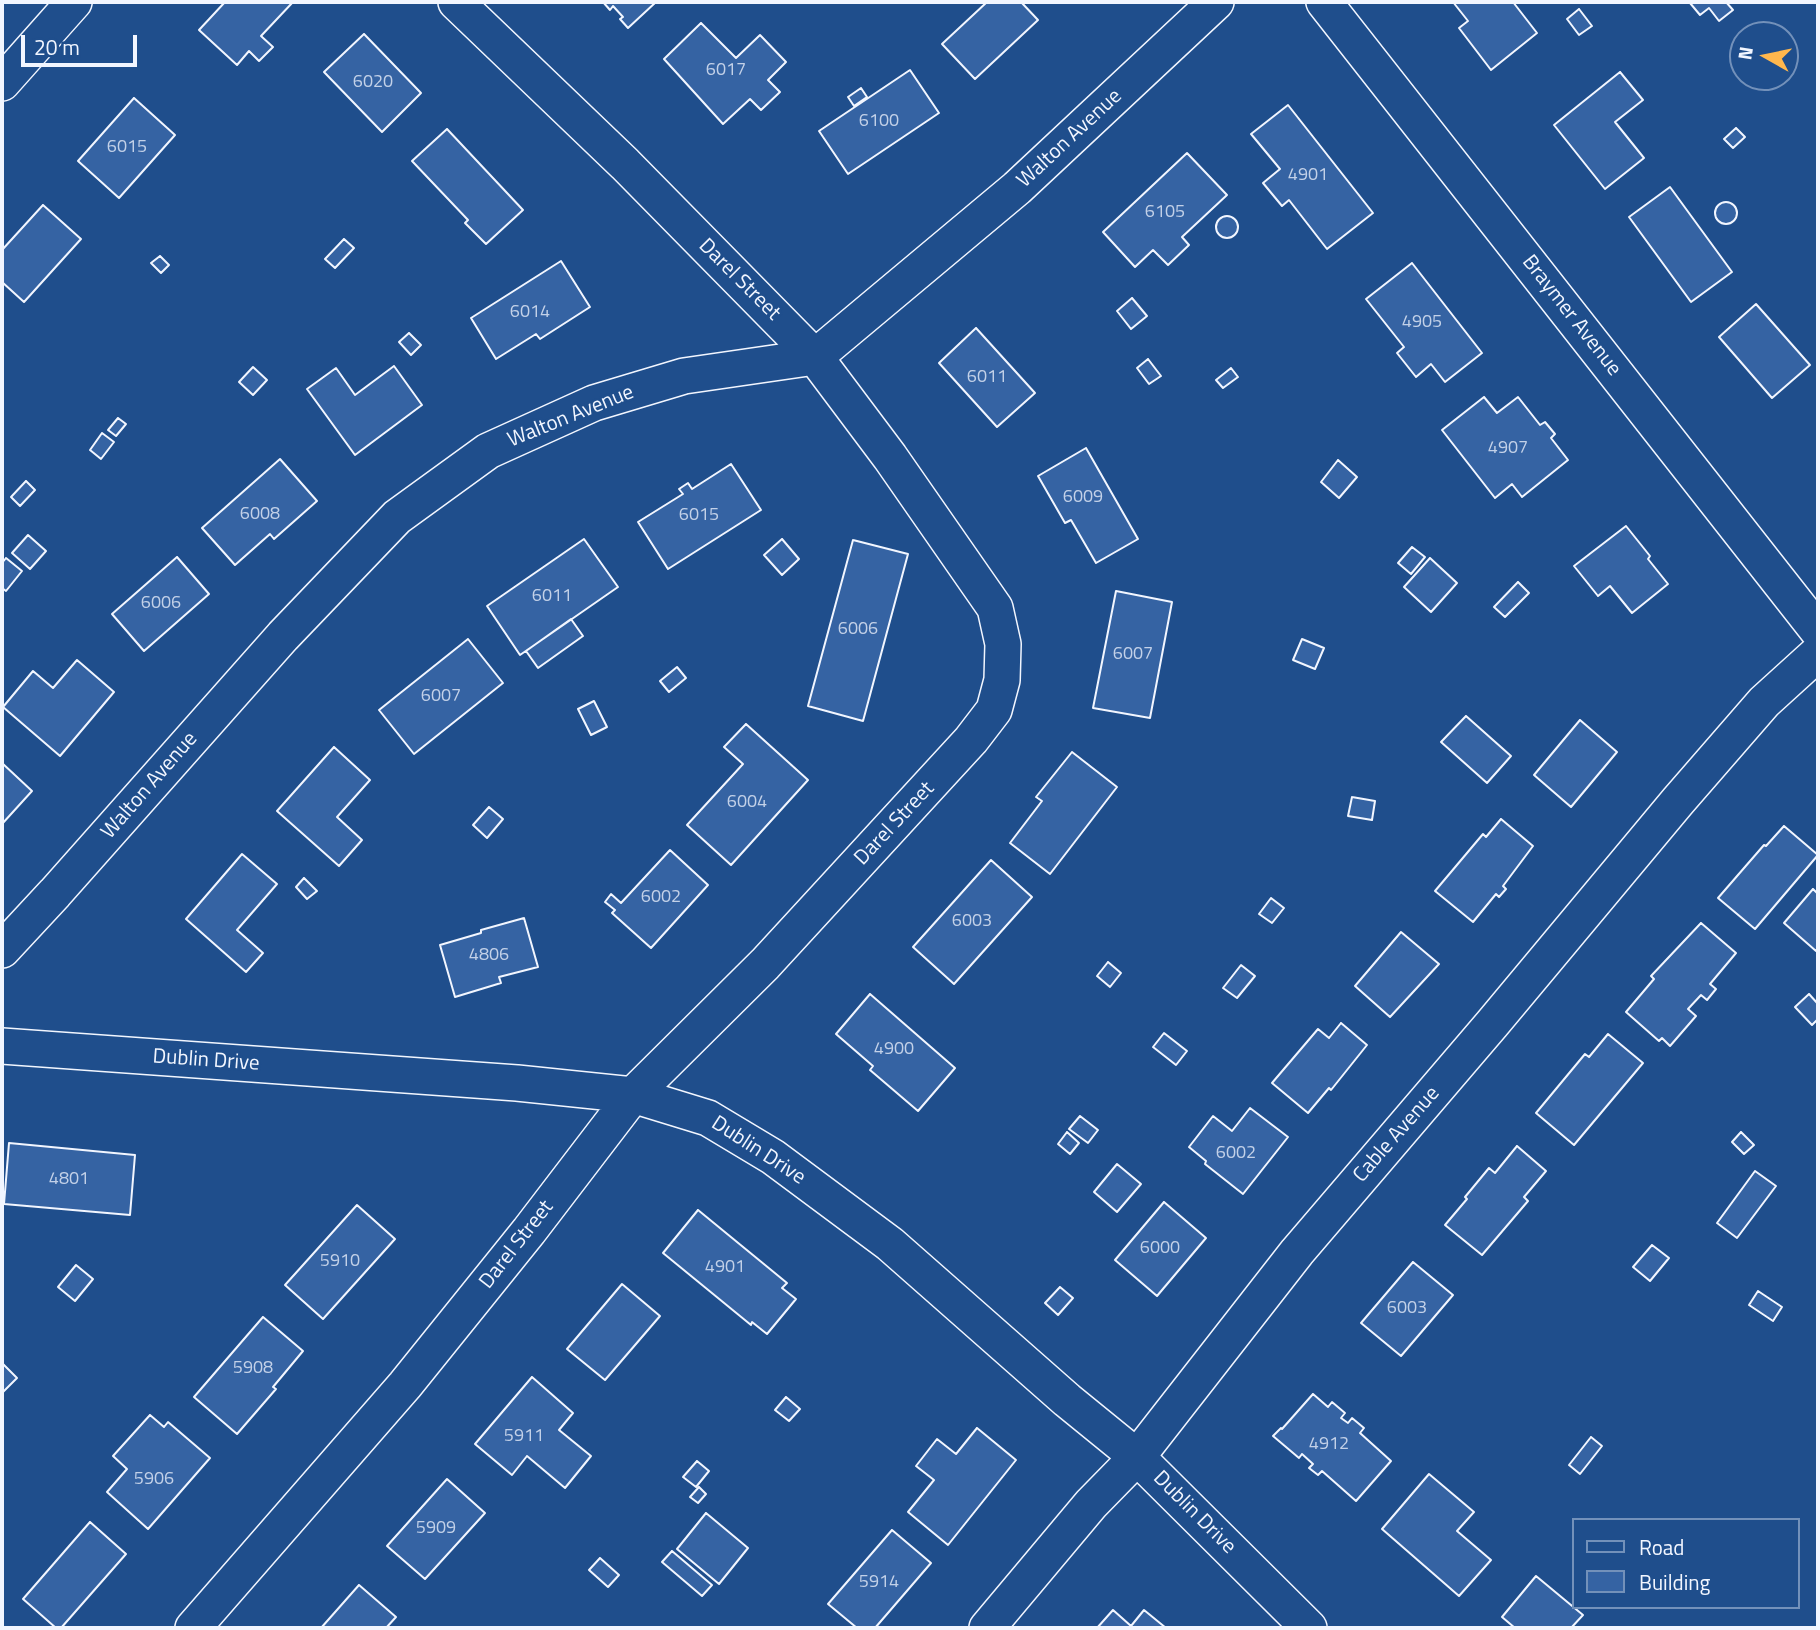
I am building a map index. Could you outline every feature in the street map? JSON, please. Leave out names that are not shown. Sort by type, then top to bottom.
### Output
[{"type":"street","points":[[2,83],[74,2]]},
{"type":"street","name":"Darel Street","points":[[193,1628],[405,1385],[634,1095],[765,964],[944,770],[994,710],[1002,680],[1003,644],[995,608],[890,457],[815,357],[625,164],[456,2]]},
{"type":"street","name":"Walton Avenue","points":[[2,950],[283,636],[397,517],[488,451],[594,403],[684,376],[815,357],[1017,188],[1216,2]]},
{"type":"street","name":"Braymer Avenue","points":[[1324,2],[1818,631]]},
{"type":"street","name":"Cable Avenue","points":[[987,1628],[1091,1504],[1137,1457],[1297,1252],[1678,801],[1764,702],[1818,653]]},
{"type":"street","name":"Dublin Drive","points":[[2,1046],[465,1079],[634,1095],[708,1118],[773,1157],[890,1244],[1067,1400],[1137,1457],[1309,1628]]},
{"type":"building","points":[[225,2],[293,2],[261,36],[273,47],[259,61],[249,51],[237,65],[199,30]]},
{"type":"building","points":[[603,2],[656,2],[628,28],[613,6],[610,10]]},
{"type":"building","points":[[987,2],[1021,2],[1038,20],[975,79],[942,44]]},
{"type":"building","points":[[1453,2],[1513,2],[1537,33],[1491,70],[1459,28],[1468,21]]},
{"type":"building","points":[[1726,2],[1733,10],[1719,21],[1709,8],[1700,15],[1690,3]]},
{"type":"building","points":[[1579,9],[1592,26],[1579,35],[1567,19]]},
{"type":"building","points":[[701,23],[736,58],[760,35],[786,62],[768,80],[780,92],[761,110],[750,99],[723,124],[664,59]]},
{"type":"building","points":[[364,34],[421,93],[382,132],[324,72]]},
{"type":"building","points":[[910,70],[939,113],[848,174],[819,131]]},
{"type":"building","points":[[1620,72],[1643,100],[1615,122],[1644,158],[1605,189],[1554,125]]},
{"type":"building","points":[[861,88],[867,97],[854,106],[848,97]]},
{"type":"building","points":[[134,98],[175,135],[119,198],[78,161]]},
{"type":"building","points":[[1288,105],[1373,213],[1327,249],[1289,200],[1282,206],[1263,183],[1280,169],[1251,134]]},
{"type":"building","points":[[1736,128],[1745,137],[1733,148],[1724,139]]},
{"type":"building","points":[[447,129],[523,210],[486,244],[465,223],[468,220],[412,161]]},
{"type":"building","points":[[1187,153],[1227,195],[1182,237],[1189,245],[1168,265],[1153,250],[1135,267],[1103,232]]},
{"type":"building","points":[[1670,187],[1732,272],[1691,302],[1629,217]]},
{"type":"building","points":[[1726,202],[1734,205],[1737,213],[1734,221],[1726,224],[1718,221],[1715,213],[1718,205]]},
{"type":"building","points":[[43,205],[81,239],[24,302],[2,282],[2,250]]},
{"type":"building","points":[[1227,216],[1235,219],[1238,227],[1235,235],[1227,238],[1219,235],[1216,227],[1219,219]]},
{"type":"building","points":[[344,239],[354,248],[335,268],[325,259]]},
{"type":"building","points":[[160,256],[169,265],[161,273],[151,263]]},
{"type":"building","points":[[561,261],[590,307],[540,339],[536,334],[496,359],[471,318]]},
{"type":"building","points":[[1412,263],[1482,353],[1445,382],[1431,364],[1416,377],[1397,353],[1404,347],[1366,299]]},
{"type":"building","points":[[1132,298],[1147,316],[1131,329],[1117,311]]},
{"type":"building","points":[[1756,304],[1810,365],[1772,398],[1719,337]]},
{"type":"building","points":[[976,328],[1035,393],[997,427],[939,363]]},
{"type":"building","points":[[409,333],[421,345],[411,355],[399,342]]},
{"type":"building","points":[[1148,359],[1161,376],[1149,384],[1137,368]]},
{"type":"building","points":[[394,366],[422,405],[355,455],[307,389],[336,368],[355,395]]},
{"type":"building","points":[[253,367],[267,380],[253,395],[239,382]]},
{"type":"building","points":[[1231,368],[1238,377],[1223,388],[1216,380]]},
{"type":"building","points":[[1484,397],[1497,413],[1518,397],[1540,425],[1545,422],[1555,434],[1551,438],[1568,460],[1522,497],[1512,484],[1495,498],[1442,430]]},
{"type":"building","points":[[118,418],[126,424],[116,436],[108,430]]},
{"type":"building","points":[[102,433],[114,442],[101,459],[90,450]]},
{"type":"building","points":[[1086,448],[1138,539],[1096,563],[1071,520],[1065,523],[1038,476]]},
{"type":"building","points":[[280,459],[317,501],[274,539],[270,534],[235,565],[202,528]]},
{"type":"building","points":[[1338,460],[1357,477],[1339,498],[1321,482]]},
{"type":"building","points":[[731,464],[761,510],[668,569],[638,522],[683,494],[679,489],[688,483],[692,489]]},
{"type":"building","points":[[26,481],[35,490],[20,506],[11,497]]},
{"type":"building","points":[[1626,526],[1668,584],[1632,613],[1610,586],[1598,596],[1574,566]]},
{"type":"building","points":[[28,535],[46,551],[30,569],[12,553]]},
{"type":"building","points":[[584,539],[618,587],[520,655],[487,606]]},
{"type":"building","points":[[782,539],[799,559],[782,575],[764,555]]},
{"type":"building","points":[[853,540],[908,554],[863,721],[808,706]]},
{"type":"building","points":[[1412,547],[1425,557],[1411,574],[1398,563]]},
{"type":"building","points":[[177,557],[209,594],[144,651],[112,614]]},
{"type":"building","points":[[6,558],[22,571],[6,591],[2,588],[2,563]]},
{"type":"building","points":[[1430,558],[1457,583],[1431,612],[1404,587]]},
{"type":"building","points":[[1518,582],[1529,593],[1505,617],[1494,607]]},
{"type":"building","points":[[1116,591],[1172,602],[1150,718],[1093,708]]},
{"type":"building","points":[[571,619],[583,636],[538,668],[526,651]]},
{"type":"building","points":[[468,639],[503,683],[414,754],[379,710]]},
{"type":"building","points":[[1302,639],[1324,648],[1315,669],[1293,660]]},
{"type":"building","points":[[77,660],[114,692],[60,756],[3,707],[33,671],[53,688]]},
{"type":"building","points":[[677,667],[686,678],[669,692],[660,681]]},
{"type":"building","points":[[594,701],[607,727],[591,735],[578,709]]},
{"type":"building","points":[[1466,716],[1511,756],[1487,783],[1441,742]]},
{"type":"building","points":[[1580,720],[1617,752],[1571,807],[1534,775]]},
{"type":"building","points":[[746,724],[808,780],[731,865],[687,825],[743,764],[724,747]]},
{"type":"building","points":[[334,747],[370,780],[337,817],[362,840],[339,866],[277,811]]},
{"type":"building","points":[[1072,752],[1117,787],[1050,874],[1010,843],[1042,801],[1036,797]]},
{"type":"building","points":[[2,763],[32,791],[2,824]]},
{"type":"building","points":[[1352,797],[1375,801],[1372,820],[1348,816]]},
{"type":"building","points":[[489,807],[503,819],[487,838],[473,825]]},
{"type":"building","points":[[1501,819],[1533,846],[1503,886],[1506,889],[1499,897],[1496,894],[1473,922],[1435,891],[1483,834],[1486,837]]},
{"type":"building","points":[[1784,826],[1818,855],[1755,929],[1718,898]]},
{"type":"building","points":[[670,850],[708,885],[651,948],[612,913],[615,910],[605,902],[611,894],[621,903]]},
{"type":"building","points":[[242,854],[277,884],[237,930],[263,953],[246,972],[186,919]]},
{"type":"building","points":[[991,860],[1032,897],[954,984],[913,947]]},
{"type":"building","points":[[304,878],[317,891],[307,899],[296,887]]},
{"type":"building","points":[[1813,889],[1818,894],[1816,951],[1784,923]]},
{"type":"building","points":[[1271,898],[1284,908],[1272,923],[1259,914]]},
{"type":"building","points":[[524,918],[538,967],[499,977],[501,983],[455,997],[440,945]]},
{"type":"building","points":[[1701,923],[1736,953],[1710,984],[1716,989],[1707,1000],[1701,995],[1688,1009],[1696,1016],[1670,1046],[1662,1038],[1659,1041],[1626,1012],[1654,979],[1651,976]]},
{"type":"building","points":[[1401,932],[1439,964],[1390,1017],[1355,986]]},
{"type":"building","points":[[1108,962],[1121,973],[1110,987],[1097,976]]},
{"type":"building","points":[[1241,965],[1255,976],[1237,998],[1223,988]]},
{"type":"building","points":[[870,994],[955,1068],[918,1111],[870,1070],[873,1066],[836,1034]]},
{"type":"building","points":[[1809,994],[1818,1004],[1818,1019],[1812,1025],[1795,1007]]},
{"type":"building","points":[[1341,1023],[1367,1045],[1331,1090],[1329,1088],[1308,1113],[1272,1083],[1318,1029],[1329,1038]]},
{"type":"building","points":[[1164,1033],[1187,1051],[1176,1065],[1153,1047]]},
{"type":"building","points":[[1608,1034],[1643,1063],[1574,1145],[1536,1113],[1585,1054],[1589,1057]]},
{"type":"building","points":[[1250,1108],[1288,1137],[1243,1194],[1205,1164],[1206,1161],[1189,1147],[1213,1116],[1232,1131]]},
{"type":"building","points":[[1080,1116],[1098,1130],[1088,1143],[1069,1129]]},
{"type":"building","points":[[1067,1132],[1079,1143],[1070,1154],[1058,1144]]},
{"type":"building","points":[[1741,1132],[1754,1145],[1744,1154],[1732,1142]]},
{"type":"building","points":[[9,1143],[135,1155],[130,1215],[4,1204]]},
{"type":"building","points":[[1517,1146],[1546,1171],[1524,1197],[1528,1201],[1482,1255],[1445,1225],[1489,1168],[1495,1173]]},
{"type":"building","points":[[1117,1164],[1141,1184],[1117,1212],[1094,1192]]},
{"type":"building","points":[[1755,1171],[1776,1186],[1737,1238],[1717,1223]]},
{"type":"building","points":[[1164,1202],[1206,1238],[1157,1296],[1115,1260]]},
{"type":"building","points":[[357,1205],[395,1239],[323,1319],[285,1285]]},
{"type":"building","points":[[698,1210],[787,1283],[782,1288],[796,1299],[767,1334],[752,1322],[751,1325],[663,1253]]},
{"type":"building","points":[[1652,1245],[1669,1258],[1650,1281],[1633,1267]]},
{"type":"building","points":[[1413,1262],[1453,1295],[1401,1356],[1361,1323]]},
{"type":"building","points":[[76,1265],[93,1279],[75,1301],[58,1287]]},
{"type":"building","points":[[622,1284],[660,1316],[605,1380],[567,1349]]},
{"type":"building","points":[[1060,1287],[1073,1298],[1058,1315],[1045,1303]]},
{"type":"building","points":[[1758,1291],[1782,1307],[1773,1321],[1749,1305]]},
{"type":"building","points":[[263,1317],[303,1351],[273,1387],[276,1389],[237,1434],[194,1397]]},
{"type":"building","points":[[2,1363],[17,1378],[2,1393]]},
{"type":"building","points":[[532,1377],[573,1413],[559,1430],[591,1456],[565,1488],[527,1456],[512,1475],[475,1444]]},
{"type":"building","points":[[1313,1394],[1328,1407],[1332,1402],[1345,1413],[1341,1418],[1348,1423],[1352,1418],[1364,1428],[1360,1433],[1391,1461],[1356,1501],[1322,1471],[1318,1475],[1309,1468],[1313,1464],[1302,1454],[1299,1458],[1273,1436]]},
{"type":"building","points":[[786,1397],[800,1409],[789,1421],[775,1410]]},
{"type":"building","points":[[150,1415],[164,1427],[168,1422],[210,1458],[148,1529],[107,1492],[127,1469],[113,1456]]},
{"type":"building","points":[[977,1428],[1016,1460],[948,1545],[908,1512],[934,1480],[916,1466],[937,1439],[956,1454]]},
{"type":"building","points":[[1591,1437],[1602,1446],[1580,1474],[1569,1465]]},
{"type":"building","points":[[697,1461],[709,1471],[696,1487],[683,1477]]},
{"type":"building","points":[[1429,1474],[1474,1512],[1457,1531],[1491,1560],[1459,1596],[1382,1529]]},
{"type":"building","points":[[447,1479],[485,1513],[425,1579],[387,1546]]},
{"type":"building","points":[[699,1487],[706,1494],[698,1503],[690,1497]]},
{"type":"building","points":[[706,1513],[748,1548],[719,1584],[677,1549]]},
{"type":"building","points":[[90,1522],[126,1554],[61,1628],[56,1628],[23,1599]]},
{"type":"building","points":[[892,1530],[931,1563],[875,1628],[857,1628],[828,1604]]},
{"type":"building","points":[[672,1551],[712,1585],[702,1596],[662,1562]]},
{"type":"building","points":[[600,1558],[619,1575],[608,1587],[589,1570]]},
{"type":"building","points":[[1536,1576],[1572,1606],[1572,1609],[1583,1615],[1571,1628],[1515,1628],[1502,1617]]},
{"type":"building","points":[[359,1585],[396,1617],[386,1628],[321,1628]]},
{"type":"building","points":[[1113,1610],[1131,1626],[1144,1610],[1166,1628],[1097,1628]]}]
